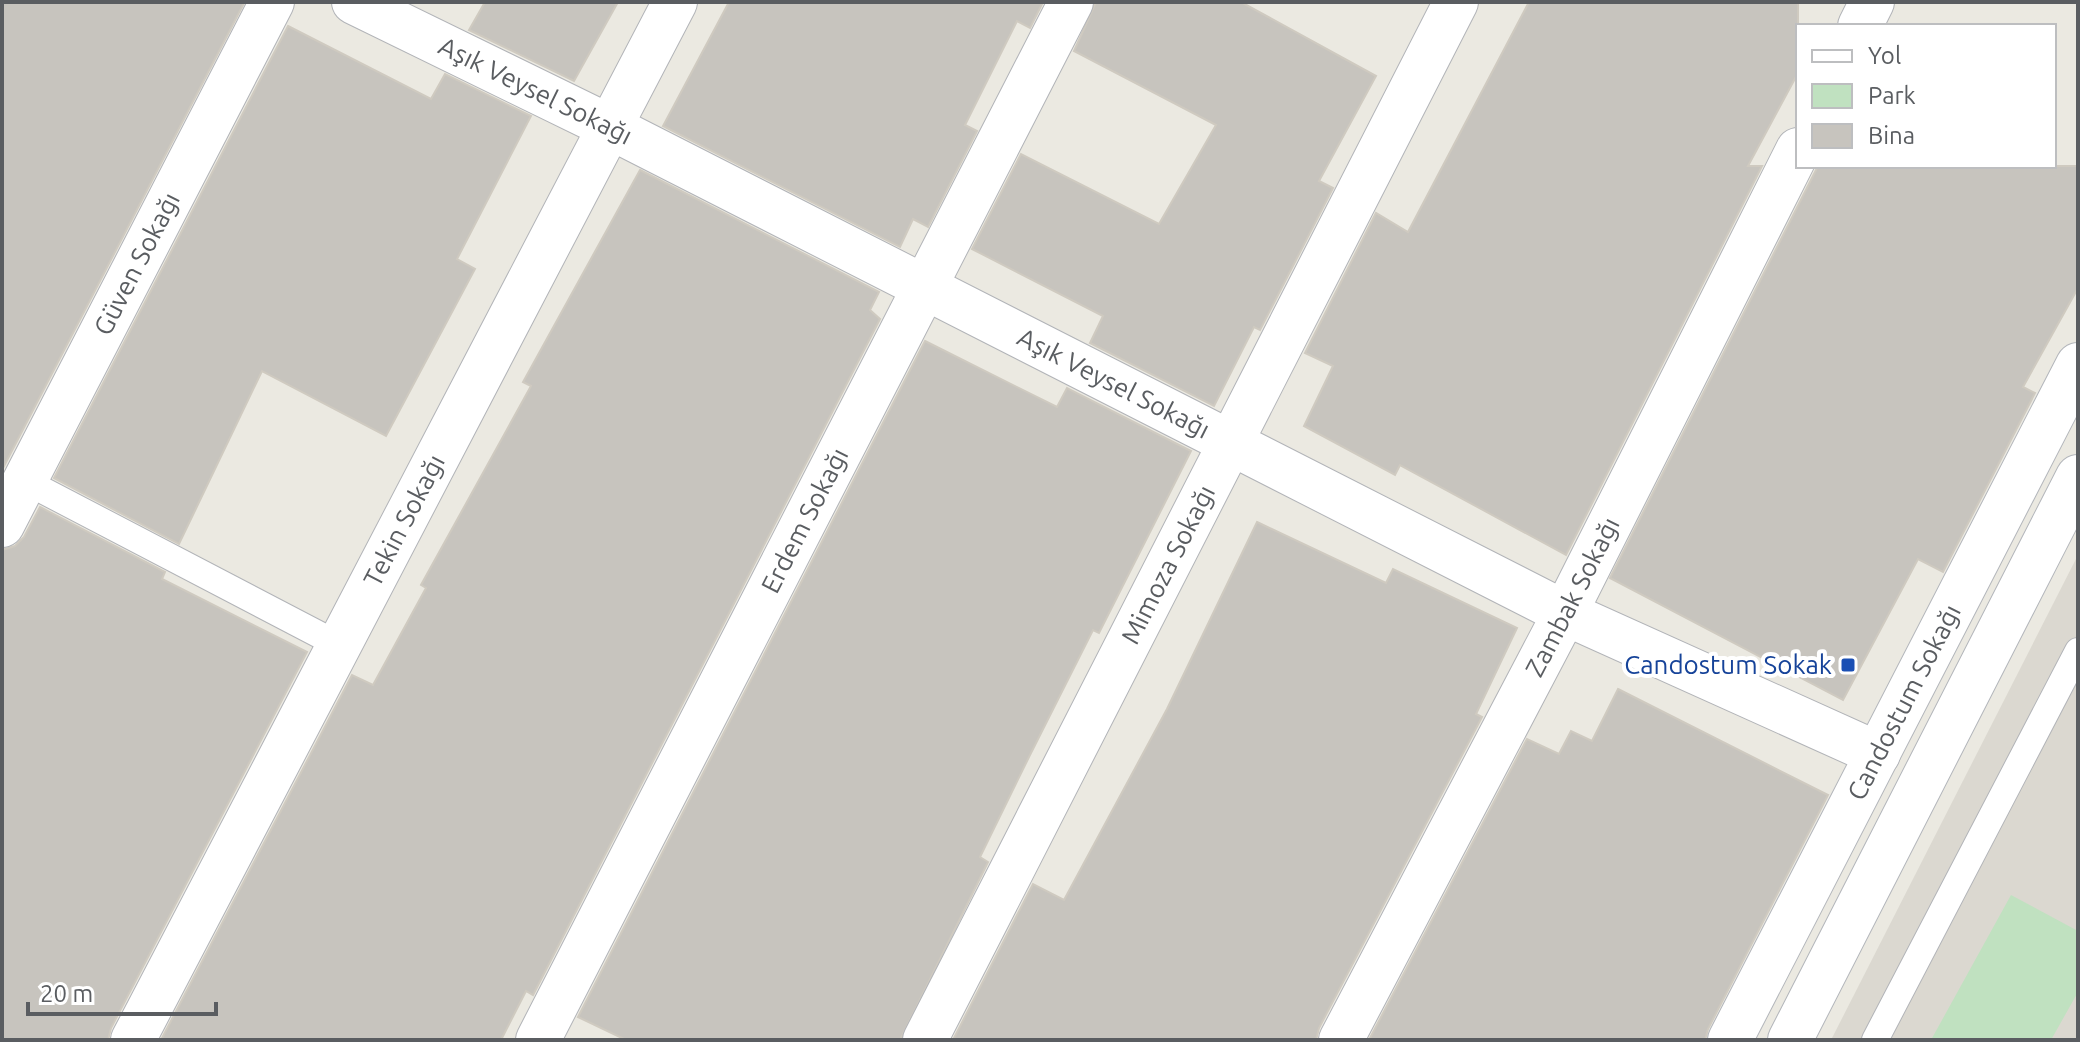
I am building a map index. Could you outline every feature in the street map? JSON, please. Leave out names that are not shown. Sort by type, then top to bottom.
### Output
[{"type":"street","name":"Güven Sokağı","points":[[2,525],[272,2]]},
{"type":"street","name":"Aşık Veysel Sokağı","points":[[354,2],[610,127],[1565,613],[1878,754]]},
{"type":"street","name":"Tekin Sokağı","points":[[133,1040],[675,2]]},
{"type":"street","name":"Erdem Sokağı","points":[[538,1040],[1071,2]]},
{"type":"street","name":"Mimoza Sokağı","points":[[925,1040],[1456,2]]},
{"type":"street","points":[[1861,24],[1872,2]]},
{"type":"street","name":"Zambak Sokağı","points":[[1341,1040],[1565,613],[1796,154]]},
{"type":"street","name":"Candostum Sokağı","points":[[1730,1040],[2078,365]]},
{"type":"street","points":[[1790,1040],[2078,477]]},
{"type":"lane","points":[[25,481],[339,645]]},
{"type":"lane","points":[[1875,1040],[2078,651]]},
{"type":"shaded area","points":[[2078,555],[2078,1040],[1831,1040]]},
{"type":"green space","points":[[2011,895],[2078,931],[2078,992],[2051,1040],[1931,1040]]},
{"type":"building","points":[[2,2],[244,3],[2,470]]},
{"type":"building","points":[[485,2],[618,2],[574,81],[469,30]]},
{"type":"building","points":[[729,2],[1043,2],[1030,28],[1017,21],[965,125],[977,131],[928,227],[913,219],[900,247],[663,126]]},
{"type":"building","points":[[1096,2],[1241,2],[1376,76],[1319,181],[1333,188],[1260,330],[1254,327],[1214,406],[1090,343],[1103,316],[972,249],[1021,154],[1159,224],[1216,125],[1074,51]]},
{"type":"building","points":[[1529,2],[1798,2],[1796,77],[1748,166],[1762,166],[1566,555],[1400,465],[1395,475],[1304,426],[1333,366],[1305,353],[1376,213],[1408,232]]},
{"type":"building","points":[[288,26],[431,99],[445,74],[531,116],[457,259],[475,269],[386,436],[262,371],[179,544],[54,478]]},
{"type":"building","points":[[2078,166],[2078,288],[2023,387],[2035,393],[1943,572],[1918,559],[1843,700],[1610,578],[1817,168]]},
{"type":"building","points":[[640,170],[879,292],[870,310],[880,319],[533,995],[526,991],[501,1040],[161,1040],[352,675],[373,685],[426,588],[421,585],[531,386],[523,382]]},
{"type":"building","points":[[925,341],[1057,407],[1067,388],[1191,451],[1099,633],[1093,630],[1030,755],[980,857],[988,862],[900,1040],[626,1040],[578,1017]]},
{"type":"building","points":[[40,507],[165,572],[162,579],[307,652],[111,1028],[108,1040],[2,1040],[2,550],[15,546],[24,537]]},
{"type":"building","points":[[1257,522],[1386,583],[1393,569],[1517,628],[1476,714],[1482,717],[1319,1028],[1316,1040],[953,1040],[1033,884],[1064,900],[1167,709]]},
{"type":"building","points":[[1618,689],[1828,795],[1705,1040],[1369,1040],[1527,739],[1559,754],[1571,731],[1592,741]]},
{"type":"place","name":"Candostum Sokak","points":[[1848,665]]}]
